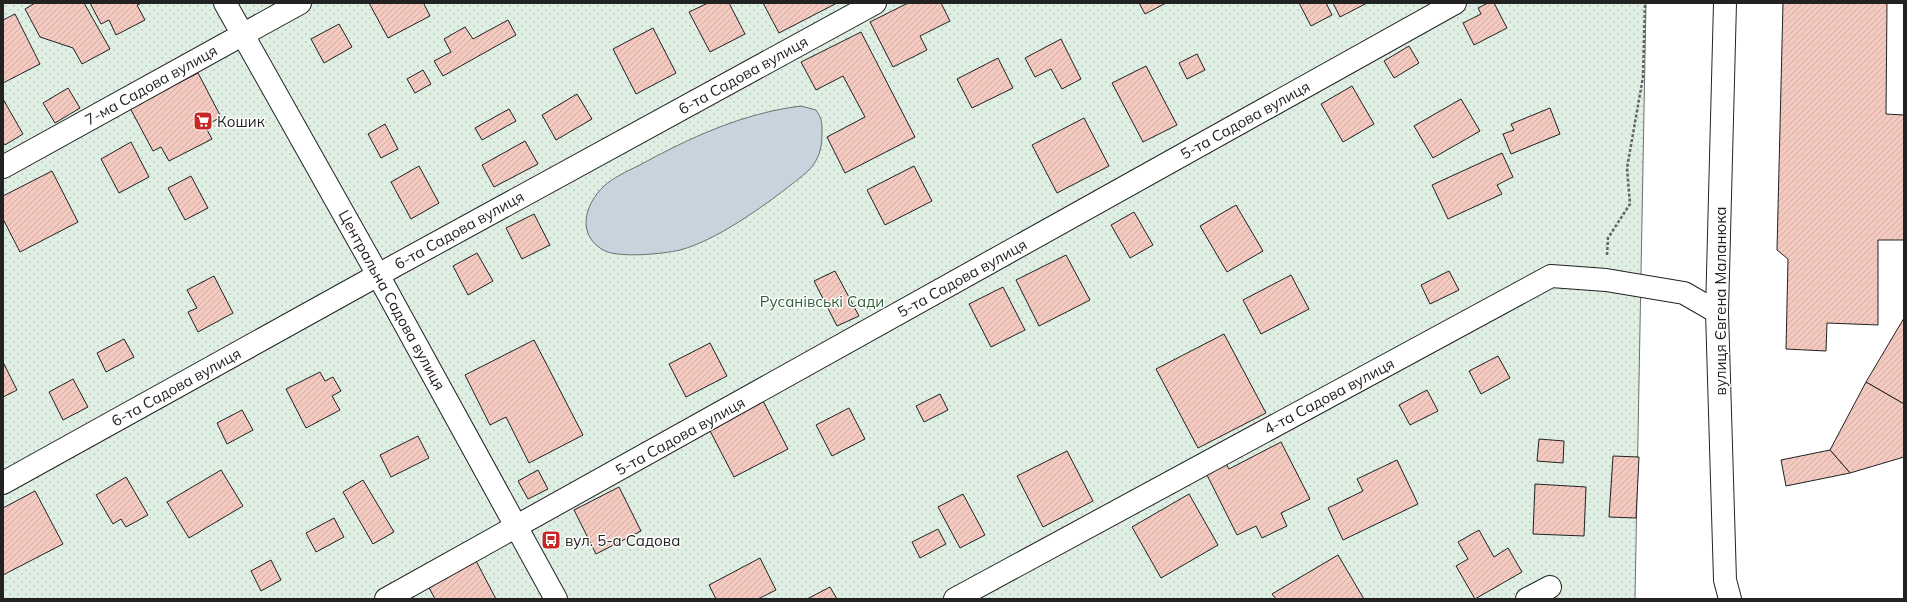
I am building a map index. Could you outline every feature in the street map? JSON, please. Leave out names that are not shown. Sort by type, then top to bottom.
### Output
[{"type":"street","name":"Центральна Садова вулиця","points":[[225,3],[244,34],[378,275],[556,599]]},
{"type":"street","name":"7-ма Садова вулиця","points":[[3,167],[300,3]]},
{"type":"street","name":"6-та Садова вулиця","points":[[3,483],[378,275],[875,3]]},
{"type":"street","name":"5-та Садова вулиця","points":[[386,599],[1455,3]]},
{"type":"street","name":"вулиця Євгена Маланюка","points":[[1725,3],[1717,312],[1725,580],[1730,599]]},
{"type":"street","name":"4-та Садова вулиця","points":[[955,599],[1551,276],[1606,280],[1684,293],[1717,312]]},
{"type":"street","points":[[1527,599],[1550,586]]},
{"type":"path","points":[[1606,280],[1608,238],[1630,204],[1627,168],[1643,77],[1645,3]]},
{"type":"green space","name":"Русанівські Сади","points":[[3,3],[1646,3],[1635,599],[3,599]]},
{"type":"shaded area","points":[[801,106],[816,110],[821,118],[822,142],[818,157],[805,174],[799,179],[738,222],[694,246],[663,253],[631,255],[612,253],[605,251],[596,245],[590,237],[586,220],[588,211],[597,194],[604,186],[616,177],[677,146],[717,128],[758,114]]},
{"type":"building","points":[[35,3],[84,3],[110,49],[82,64],[73,48],[40,37],[25,9]]},
{"type":"building","points":[[90,3],[142,3],[137,5],[145,20],[116,35],[109,20],[101,24]]},
{"type":"building","points":[[369,3],[425,3],[424,4],[430,16],[388,38]]},
{"type":"building","points":[[708,3],[729,3],[745,34],[710,52],[689,12]]},
{"type":"building","points":[[763,3],[837,3],[779,33]]},
{"type":"building","points":[[908,3],[941,3],[950,21],[920,36],[927,50],[893,67],[870,22]]},
{"type":"building","points":[[1139,3],[1166,3],[1145,14]]},
{"type":"building","points":[[1299,3],[1326,3],[1332,15],[1311,26]]},
{"type":"building","points":[[1333,3],[1367,3],[1340,17]]},
{"type":"building","points":[[1488,3],[1494,3],[1507,28],[1474,45],[1463,23],[1481,14],[1478,8]]},
{"type":"building","points":[[1783,3],[1887,3],[1886,114],[1904,115],[1904,240],[1878,240],[1878,325],[1827,323],[1826,351],[1786,349],[1788,259],[1777,250]]},
{"type":"building","points":[[15,14],[40,64],[3,83],[3,20]]},
{"type":"building","points":[[508,20],[516,35],[443,76],[434,61],[451,52],[444,39],[465,27],[473,39]]},
{"type":"building","points":[[339,24],[352,47],[324,63],[311,39]]},
{"type":"building","points":[[653,28],[676,73],[636,94],[613,49]]},
{"type":"building","points":[[861,32],[915,137],[845,173],[827,137],[865,117],[843,76],[816,90],[801,62]]},
{"type":"building","points":[[1061,39],[1081,79],[1062,89],[1051,69],[1035,77],[1025,58]]},
{"type":"building","points":[[1409,46],[1419,63],[1394,78],[1384,61]]},
{"type":"building","points":[[1197,54],[1205,70],[1187,79],[1179,63]]},
{"type":"building","points":[[998,58],[1013,88],[972,108],[957,79]]},
{"type":"building","points":[[1146,66],[1177,125],[1143,142],[1112,83]]},
{"type":"building","points":[[423,70],[431,84],[415,93],[407,79]]},
{"type":"building","points":[[198,73],[221,117],[205,126],[212,139],[169,161],[161,147],[153,151],[130,108]]},
{"type":"building","points":[[1352,86],[1374,124],[1343,142],[1321,104]]},
{"type":"building","points":[[68,88],[80,108],[55,123],[43,103]]},
{"type":"building","points":[[577,94],[592,119],[556,140],[542,115]]},
{"type":"building","points":[[3,99],[23,134],[5,145],[3,142]]},
{"type":"building","points":[[1461,99],[1480,131],[1433,158],[1414,126]]},
{"type":"building","points":[[1550,108],[1560,134],[1511,154],[1503,134],[1514,130],[1511,124]]},
{"type":"building","points":[[509,109],[516,121],[482,140],[475,128]]},
{"type":"building","points":[[1084,118],[1109,166],[1057,193],[1032,145]]},
{"type":"building","points":[[385,124],[398,149],[381,158],[368,134]]},
{"type":"building","points":[[525,141],[538,164],[494,187],[482,165]]},
{"type":"building","points":[[131,142],[149,177],[119,193],[101,159]]},
{"type":"building","points":[[1502,153],[1513,177],[1497,185],[1502,194],[1448,219],[1432,185]]},
{"type":"building","points":[[419,166],[439,203],[411,219],[391,182]]},
{"type":"building","points":[[914,166],[932,201],[885,225],[867,190]]},
{"type":"building","points":[[52,171],[78,222],[20,252],[3,219],[3,196]]},
{"type":"building","points":[[191,176],[208,208],[185,220],[168,188]]},
{"type":"building","points":[[1236,205],[1263,251],[1227,272],[1200,226]]},
{"type":"building","points":[[1134,212],[1153,245],[1130,258],[1111,225]]},
{"type":"building","points":[[534,214],[550,245],[522,259],[506,228]]},
{"type":"building","points":[[477,253],[493,281],[468,295],[453,266]]},
{"type":"building","points":[[1066,255],[1090,300],[1039,326],[1016,280]]},
{"type":"building","points":[[835,271],[859,316],[837,326],[814,281]]},
{"type":"building","points":[[1449,271],[1459,290],[1430,304],[1421,285]]},
{"type":"building","points":[[1291,275],[1309,309],[1261,334],[1243,300]]},
{"type":"building","points":[[214,276],[233,313],[198,332],[188,312],[197,308],[187,290]]},
{"type":"building","points":[[1003,287],[1025,330],[991,347],[969,304]]},
{"type":"building","points":[[1904,318],[1904,404],[1866,382]]},
{"type":"building","points":[[1224,334],[1266,413],[1198,448],[1156,369]]},
{"type":"building","points":[[124,339],[134,357],[106,372],[97,353]]},
{"type":"building","points":[[534,340],[583,435],[529,463],[506,417],[490,425],[465,375]]},
{"type":"building","points":[[710,343],[727,376],[686,397],[669,364]]},
{"type":"building","points":[[1498,356],[1510,378],[1481,394],[1469,371]]},
{"type":"building","points":[[3,362],[17,390],[3,397]]},
{"type":"building","points":[[320,372],[325,381],[333,377],[341,391],[332,396],[340,410],[306,428],[286,389]]},
{"type":"building","points":[[73,379],[88,407],[63,420],[49,392]]},
{"type":"building","points":[[1866,382],[1904,404],[1904,457],[1850,473],[1830,450]]},
{"type":"building","points":[[1427,390],[1438,411],[1410,425],[1399,405]]},
{"type":"building","points":[[940,394],[948,410],[924,422],[916,406]]},
{"type":"building","points":[[763,401],[788,449],[734,477],[709,429]]},
{"type":"building","points":[[849,408],[865,439],[832,456],[816,425]]},
{"type":"building","points":[[242,410],[253,430],[227,444],[217,423]]},
{"type":"building","points":[[418,436],[429,458],[391,477],[380,455]]},
{"type":"building","points":[[1539,439],[1564,441],[1563,463],[1537,461]]},
{"type":"building","points":[[1281,442],[1310,499],[1281,513],[1287,526],[1262,538],[1256,526],[1237,535],[1206,473],[1226,464],[1229,469]]},
{"type":"building","points":[[1830,450],[1850,473],[1786,486],[1781,460]]},
{"type":"building","points":[[1067,451],[1093,501],[1043,527],[1017,476]]},
{"type":"building","points":[[1613,456],[1639,457],[1636,518],[1609,517]]},
{"type":"building","points":[[1397,460],[1418,504],[1343,540],[1328,508],[1363,491],[1357,479]]},
{"type":"building","points":[[221,470],[243,506],[189,538],[167,502]]},
{"type":"building","points":[[538,470],[548,489],[528,499],[518,481]]},
{"type":"building","points":[[126,477],[148,515],[126,527],[121,519],[113,524],[96,495]]},
{"type":"building","points":[[363,480],[394,532],[373,544],[343,492]]},
{"type":"building","points":[[1535,484],[1586,487],[1584,536],[1533,534]]},
{"type":"building","points":[[619,487],[641,531],[596,554],[574,510]]},
{"type":"building","points":[[35,491],[63,544],[3,575],[3,508]]},
{"type":"building","points":[[963,494],[985,535],[960,548],[938,507]]},
{"type":"building","points":[[1189,494],[1218,545],[1161,578],[1132,527]]},
{"type":"building","points":[[334,518],[344,537],[316,552],[306,533]]},
{"type":"building","points":[[938,529],[946,544],[920,558],[912,542]]},
{"type":"building","points":[[1479,530],[1494,557],[1508,548],[1522,572],[1475,599],[1456,566],[1468,559],[1458,542]]},
{"type":"building","points":[[1338,555],[1364,599],[1276,599],[1272,594]]},
{"type":"building","points":[[474,557],[496,599],[435,599],[426,582]]},
{"type":"building","points":[[760,558],[776,590],[758,599],[716,599],[709,585]]},
{"type":"building","points":[[271,560],[281,580],[261,591],[251,571]]},
{"type":"building","points":[[830,587],[837,599],[807,599]]},
{"type":"place","name":"Кошик","points":[[203,121]]},
{"type":"place","name":"вул. 5-а Садова","points":[[551,540]]}]
